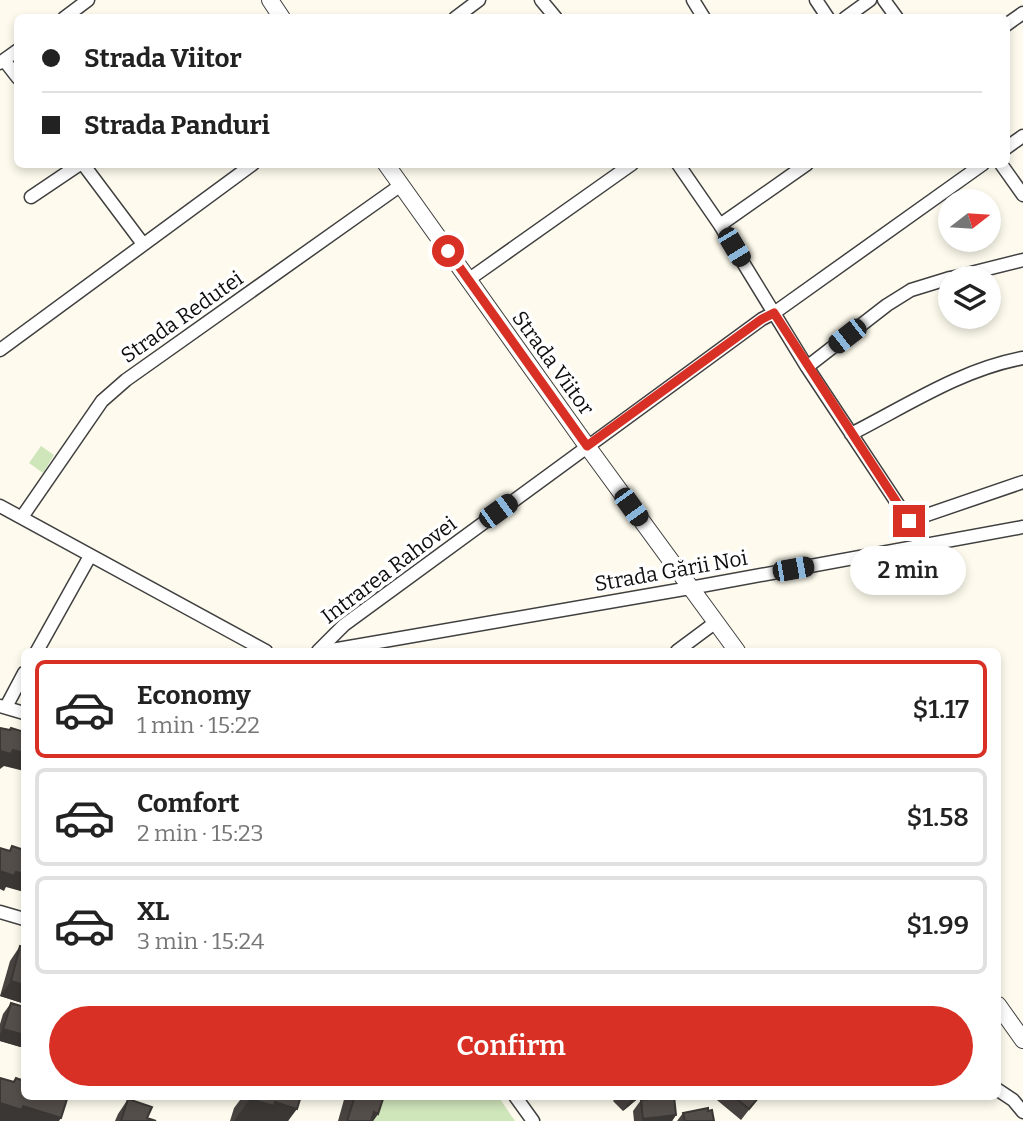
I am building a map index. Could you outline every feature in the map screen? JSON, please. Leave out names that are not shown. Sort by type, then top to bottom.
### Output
[{"type":"street","points":[[69,14],[88,0]]},
{"type":"street","points":[[460,14],[479,0]]},
{"type":"street","points":[[541,0],[553,14]]},
{"type":"street","points":[[851,14],[870,0]]},
{"type":"street","points":[[31,197],[75,168]]},
{"type":"street","points":[[84,168],[143,244]]},
{"type":"street","points":[[0,350],[248,168]]},
{"type":"street","name":"Strada Viitor","points":[[389,168],[735,648]]},
{"type":"street","points":[[468,280],[626,168]]},
{"type":"street","points":[[681,168],[909,521],[920,546]]},
{"type":"street","points":[[720,225],[801,168]]},
{"type":"street","name":"Intrarea Rahovei","points":[[321,648],[344,625],[587,446],[977,168]]},
{"type":"street","points":[[1005,168],[1023,195]]},
{"type":"street","name":"Strada Redutei","points":[[22,517],[105,397],[401,185]]},
{"type":"street","points":[[999,266],[1023,260]]},
{"type":"street","points":[[807,367],[911,290],[938,282]]},
{"type":"street","points":[[851,434],[960,378],[1023,358]]},
{"type":"street","points":[[909,521],[1023,482]]},
{"type":"street","points":[[0,506],[260,648]]},
{"type":"street","name":"Strada Gării Noi","points":[[343,648],[1023,527]]},
{"type":"street","points":[[39,648],[90,555]]},
{"type":"street","points":[[681,648],[716,622]]},
{"type":"street","points":[[21,678],[3,707],[21,712]]},
{"type":"street","points":[[0,912],[21,918]]},
{"type":"street","points":[[1001,1009],[1023,1040]]},
{"type":"street","points":[[1001,1092],[1013,1100],[1023,1112]]},
{"type":"street","points":[[518,1100],[533,1121]]},
{"type":"green space","points":[[41,446],[54,455],[43,473],[29,463]]},
{"type":"green space","points":[[379,1100],[501,1100],[515,1121],[372,1121]]},
{"type":"building","points":[[0,728],[21,731],[21,752],[13,750],[11,754],[0,751]]},
{"type":"building","points":[[12,846],[21,849],[21,873],[16,872],[14,876],[0,871],[0,848],[10,851]]},
{"type":"building","points":[[20,946],[21,946],[21,984],[11,981]]},
{"type":"building","points":[[11,1003],[21,1006],[21,1034],[3,1029]]},
{"type":"building","points":[[0,1078],[14,1082],[16,1078],[21,1080],[21,1100],[67,1100],[61,1118],[23,1106],[22,1110],[0,1103]]},
{"type":"building","points":[[128,1100],[131,1100],[152,1107],[147,1118],[156,1121],[121,1121]]},
{"type":"building","points":[[253,1100],[300,1100],[297,1109],[275,1102],[274,1106]]},
{"type":"building","points":[[354,1100],[383,1100],[378,1114],[374,1112],[371,1121],[347,1121]]},
{"type":"building","points":[[641,1100],[674,1100],[676,1115],[643,1119]]},
{"type":"building","points":[[738,1100],[756,1100],[749,1109]]},
{"type":"building","points":[[708,1108],[708,1111],[712,1110],[714,1121],[685,1121],[683,1113]]},
{"type":"route","points":[[448,251],[587,446],[774,313],[909,521]]}]
